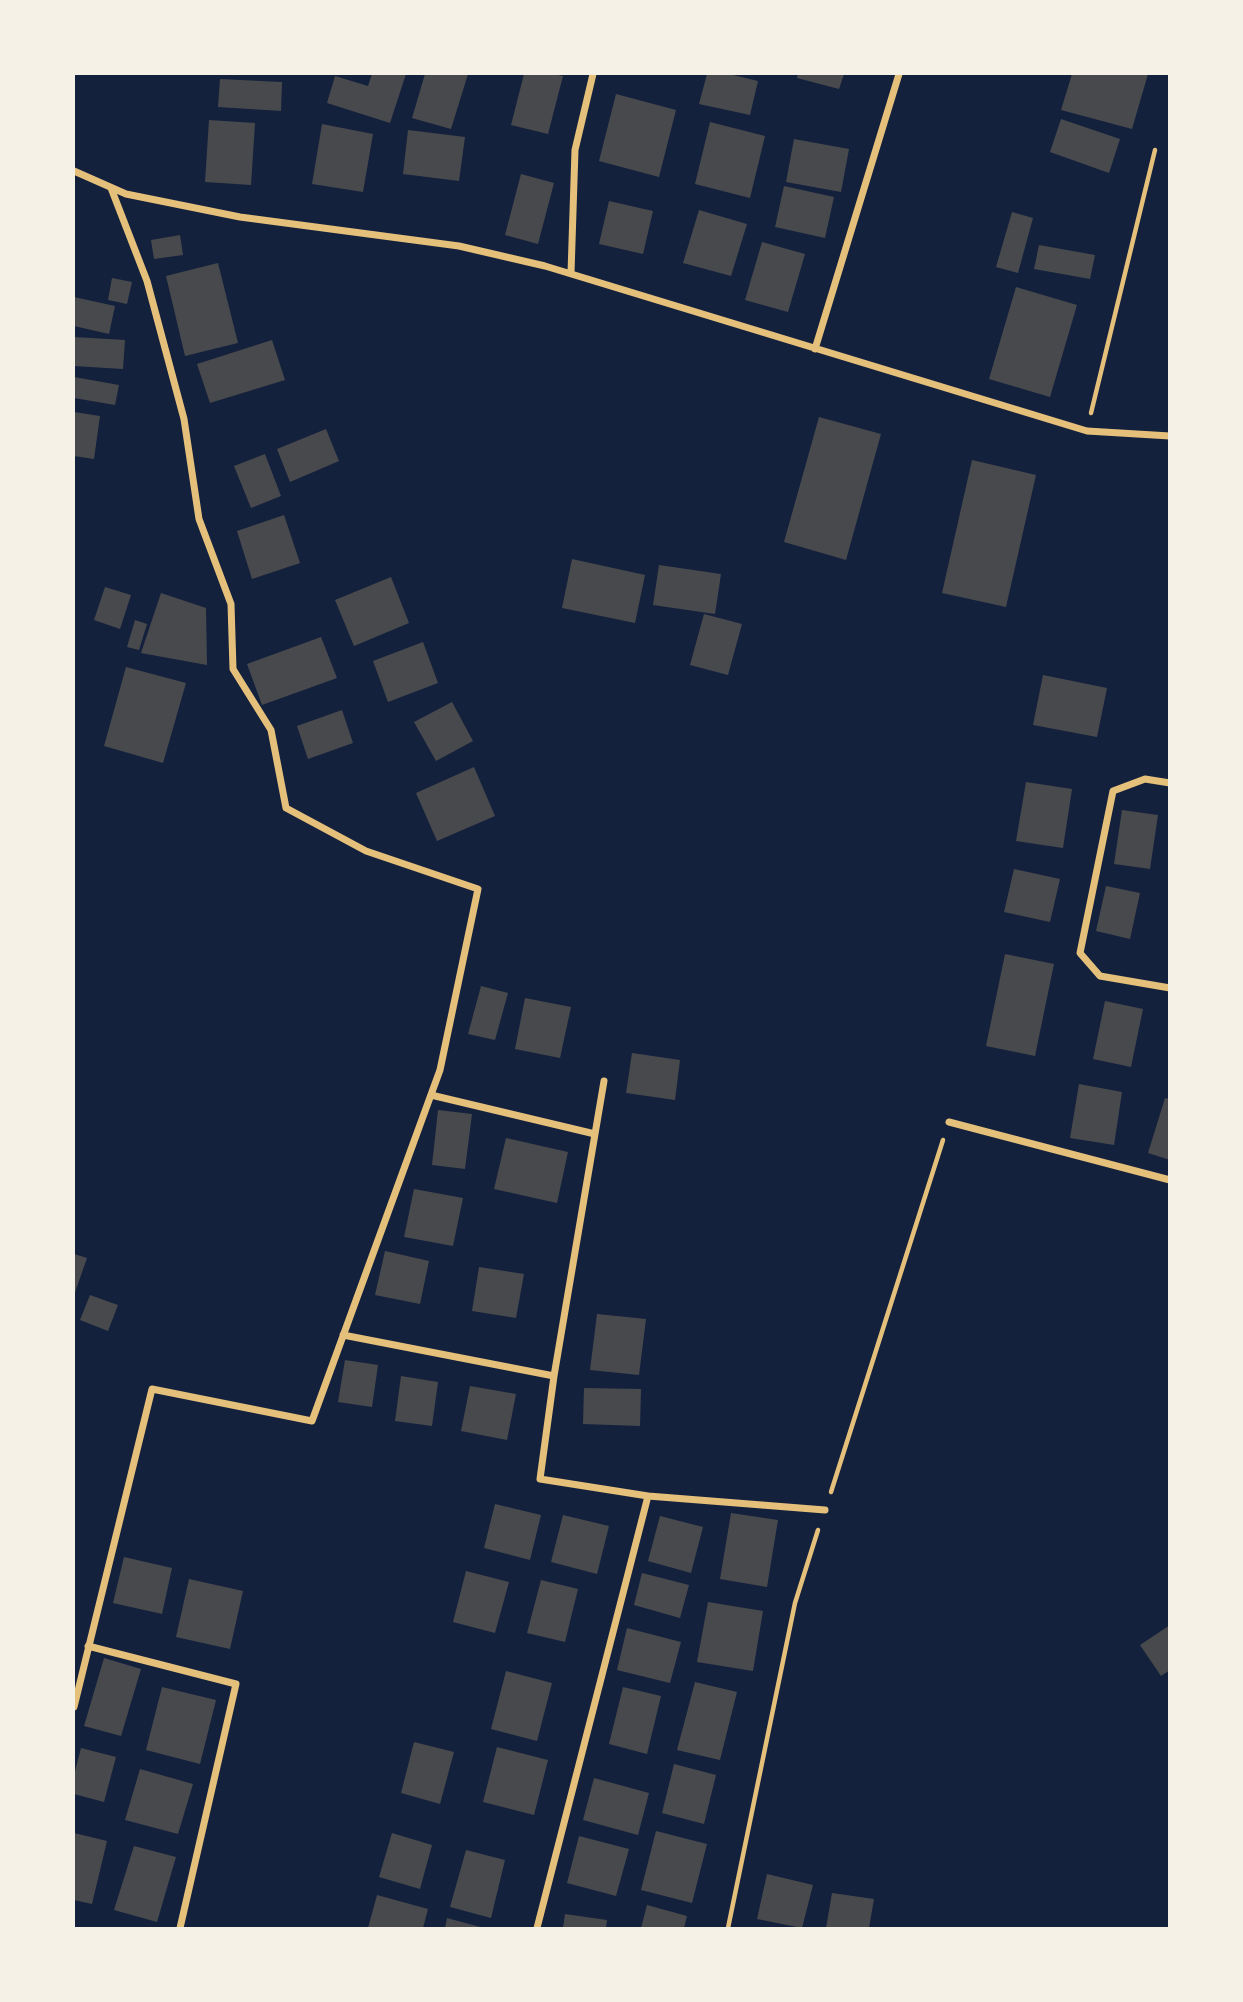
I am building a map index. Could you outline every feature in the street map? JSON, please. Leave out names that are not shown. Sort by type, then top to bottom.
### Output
[{"type":"street","points":[[571,274],[575,150],[593,74]]},
{"type":"street","points":[[815,349],[899,74]]},
{"type":"street","points":[[74,171],[126,194],[240,217],[459,246],[682,306],[1087,431],[1170,436]]},
{"type":"street","points":[[74,1707],[152,1388],[312,1421],[440,1070],[478,889],[366,850],[286,808],[271,730],[233,669],[231,604],[199,519],[184,419],[147,281],[111,188]]},
{"type":"street","points":[[1170,783],[1145,779],[1113,790],[1080,953],[1100,976],[1170,988]]},
{"type":"street","points":[[604,1081],[554,1376],[540,1479],[648,1496],[825,1510]]},
{"type":"street","points":[[431,1094],[595,1134]]},
{"type":"street","points":[[949,1122],[1170,1180]]},
{"type":"street","points":[[343,1335],[554,1376]]},
{"type":"street","points":[[537,1928],[648,1496]]},
{"type":"street","points":[[89,1646],[236,1684],[180,1928]]},
{"type":"path","points":[[1087,431],[1156,150]]},
{"type":"building","points":[[372,74],[406,74],[390,123],[327,103],[335,76],[368,86]]},
{"type":"building","points":[[425,74],[468,74],[451,129],[412,118]]},
{"type":"building","points":[[524,74],[563,76],[548,134],[511,125]]},
{"type":"building","points":[[707,74],[729,74],[758,81],[750,115],[699,104]]},
{"type":"building","points":[[798,74],[844,74],[839,89],[797,78]]},
{"type":"building","points":[[1072,74],[1148,74],[1132,129],[1061,110]]},
{"type":"building","points":[[220,79],[282,82],[281,111],[218,107]]},
{"type":"building","points":[[616,94],[676,110],[659,177],[599,161]]},
{"type":"building","points":[[1061,119],[1120,139],[1109,173],[1050,152]]},
{"type":"building","points":[[209,120],[255,123],[251,185],[205,182]]},
{"type":"building","points":[[710,122],[765,136],[750,198],[695,184]]},
{"type":"building","points":[[322,124],[373,134],[363,192],[312,184]]},
{"type":"building","points":[[408,130],[465,137],[459,181],[403,174]]},
{"type":"building","points":[[794,139],[849,149],[841,192],[786,182]]},
{"type":"building","points":[[521,174],[554,183],[538,244],[505,235]]},
{"type":"building","points":[[784,186],[834,197],[825,238],[775,227]]},
{"type":"building","points":[[609,201],[653,211],[643,254],[599,244]]},
{"type":"building","points":[[699,210],[747,224],[731,276],[683,263]]},
{"type":"building","points":[[1012,212],[1033,218],[1018,273],[996,267]]},
{"type":"building","points":[[180,235],[183,255],[154,259],[151,240]]},
{"type":"building","points":[[762,242],[805,254],[788,312],[745,300]]},
{"type":"building","points":[[1039,245],[1095,255],[1090,279],[1034,269]]},
{"type":"building","points":[[218,263],[238,343],[185,356],[166,276]]},
{"type":"building","points":[[112,278],[132,282],[127,304],[108,300]]},
{"type":"building","points":[[1016,287],[1077,305],[1050,397],[989,379]]},
{"type":"building","points":[[74,297],[115,306],[109,334],[74,326]]},
{"type":"building","points":[[74,337],[125,340],[123,369],[74,366]]},
{"type":"building","points":[[272,340],[285,380],[210,403],[197,364]]},
{"type":"building","points":[[74,377],[119,385],[115,405],[74,398]]},
{"type":"building","points":[[74,412],[100,416],[94,459],[74,456]]},
{"type":"building","points":[[819,417],[881,434],[846,560],[784,542]]},
{"type":"building","points":[[326,429],[339,461],[290,482],[277,449]]},
{"type":"building","points":[[265,454],[281,496],[251,508],[234,466]]},
{"type":"building","points":[[972,460],[1036,475],[1006,607],[942,593]]},
{"type":"building","points":[[284,515],[300,563],[252,579],[237,531]]},
{"type":"building","points":[[572,559],[645,575],[635,623],[562,608]]},
{"type":"building","points":[[659,565],[721,574],[715,614],[653,605]]},
{"type":"building","points":[[391,577],[409,623],[354,646],[335,600]]},
{"type":"building","points":[[105,587],[131,595],[120,629],[94,620]]},
{"type":"building","points":[[161,593],[206,608],[207,665],[141,653]]},
{"type":"building","points":[[704,614],[742,624],[728,675],[690,665]]},
{"type":"building","points":[[135,620],[147,624],[139,650],[127,647]]},
{"type":"building","points":[[321,637],[337,678],[262,705],[247,664]]},
{"type":"building","points":[[423,642],[438,683],[388,702],[373,661]]},
{"type":"building","points":[[126,667],[186,683],[163,763],[104,746]]},
{"type":"building","points":[[1043,675],[1107,688],[1097,737],[1033,725]]},
{"type":"building","points":[[452,702],[473,741],[436,761],[414,722]]},
{"type":"building","points":[[342,710],[353,743],[308,759],[297,726]]},
{"type":"building","points":[[474,767],[495,816],[437,841],[416,793]]},
{"type":"building","points":[[1026,782],[1072,789],[1063,848],[1016,841]]},
{"type":"building","points":[[1122,810],[1158,815],[1150,869],[1114,864]]},
{"type":"building","points":[[1014,869],[1060,879],[1050,922],[1004,912]]},
{"type":"building","points":[[1106,886],[1140,893],[1130,939],[1096,931]]},
{"type":"building","points":[[1005,954],[1054,964],[1035,1056],[986,1046]]},
{"type":"building","points":[[481,986],[508,993],[495,1040],[468,1034]]},
{"type":"building","points":[[525,998],[571,1007],[560,1058],[515,1049]]},
{"type":"building","points":[[1105,1001],[1143,1009],[1131,1067],[1093,1059]]},
{"type":"building","points":[[632,1053],[680,1060],[675,1100],[626,1093]]},
{"type":"building","points":[[1079,1084],[1122,1092],[1114,1145],[1070,1138]]},
{"type":"building","points":[[1165,1098],[1170,1099],[1170,1160],[1148,1153]]},
{"type":"building","points":[[438,1110],[472,1114],[465,1169],[432,1165]]},
{"type":"building","points":[[506,1138],[568,1152],[557,1203],[494,1189]]},
{"type":"building","points":[[414,1189],[463,1198],[453,1246],[404,1237]]},
{"type":"building","points":[[385,1251],[429,1261],[420,1304],[375,1295]]},
{"type":"building","points":[[74,1254],[87,1258],[74,1295]]},
{"type":"building","points":[[479,1267],[524,1274],[516,1318],[472,1311]]},
{"type":"building","points":[[90,1295],[118,1305],[108,1331],[80,1320]]},
{"type":"building","points":[[597,1314],[646,1319],[639,1375],[590,1370]]},
{"type":"building","points":[[345,1360],[378,1365],[372,1407],[338,1402]]},
{"type":"building","points":[[401,1376],[438,1382],[432,1426],[395,1421]]},
{"type":"building","points":[[470,1386],[516,1394],[507,1440],[461,1431]]},
{"type":"building","points":[[584,1388],[641,1389],[640,1426],[583,1424]]},
{"type":"building","points":[[495,1504],[541,1515],[530,1560],[484,1548]]},
{"type":"building","points":[[731,1513],[778,1520],[767,1587],[720,1579]]},
{"type":"building","points":[[563,1515],[609,1526],[597,1574],[551,1562]]},
{"type":"building","points":[[660,1516],[703,1527],[691,1573],[648,1561]]},
{"type":"building","points":[[124,1557],[172,1568],[162,1614],[113,1603]]},
{"type":"building","points":[[466,1571],[509,1582],[495,1633],[453,1622]]},
{"type":"building","points":[[642,1573],[689,1585],[680,1618],[634,1605]]},
{"type":"building","points":[[189,1579],[243,1591],[230,1649],[176,1637]]},
{"type":"building","points":[[541,1580],[578,1589],[565,1642],[527,1633]]},
{"type":"building","points":[[708,1602],[763,1611],[753,1671],[697,1662]]},
{"type":"building","points":[[1170,1625],[1170,1670],[1161,1676],[1140,1645]]},
{"type":"building","points":[[627,1628],[681,1642],[670,1683],[617,1670]]},
{"type":"building","points":[[104,1658],[141,1669],[121,1736],[84,1726]]},
{"type":"building","points":[[506,1671],[552,1683],[537,1741],[491,1729]]},
{"type":"building","points":[[695,1682],[737,1692],[720,1760],[677,1750]]},
{"type":"building","points":[[162,1687],[216,1700],[200,1764],[146,1750]]},
{"type":"building","points":[[623,1687],[661,1696],[647,1754],[609,1744]]},
{"type":"building","points":[[414,1742],[454,1752],[440,1804],[401,1793]]},
{"type":"building","points":[[497,1747],[548,1760],[534,1815],[483,1802]]},
{"type":"building","points":[[81,1748],[116,1757],[104,1802],[74,1794],[74,1775]]},
{"type":"building","points":[[674,1764],[716,1775],[704,1824],[662,1813]]},
{"type":"building","points":[[140,1769],[193,1784],[178,1834],[125,1820]]},
{"type":"building","points":[[594,1778],[649,1793],[638,1835],[583,1820]]},
{"type":"building","points":[[656,1831],[707,1844],[692,1903],[641,1890]]},
{"type":"building","points":[[74,1833],[107,1841],[92,1904],[74,1900]]},
{"type":"building","points":[[392,1833],[432,1845],[420,1889],[379,1877]]},
{"type":"building","points":[[579,1836],[629,1849],[616,1896],[567,1883]]},
{"type":"building","points":[[134,1846],[176,1857],[157,1922],[114,1910]]},
{"type":"building","points":[[466,1850],[505,1860],[491,1918],[450,1907]]},
{"type":"building","points":[[767,1874],[813,1885],[802,1928],[757,1919]]},
{"type":"building","points":[[832,1893],[874,1899],[869,1928],[826,1928]]},
{"type":"building","points":[[377,1895],[428,1909],[423,1928],[368,1928]]},
{"type":"building","points":[[647,1905],[687,1916],[684,1928],[641,1928]]},
{"type":"building","points":[[565,1914],[607,1920],[606,1928],[563,1928]]},
{"type":"building","points":[[447,1918],[484,1928],[445,1928]]}]
